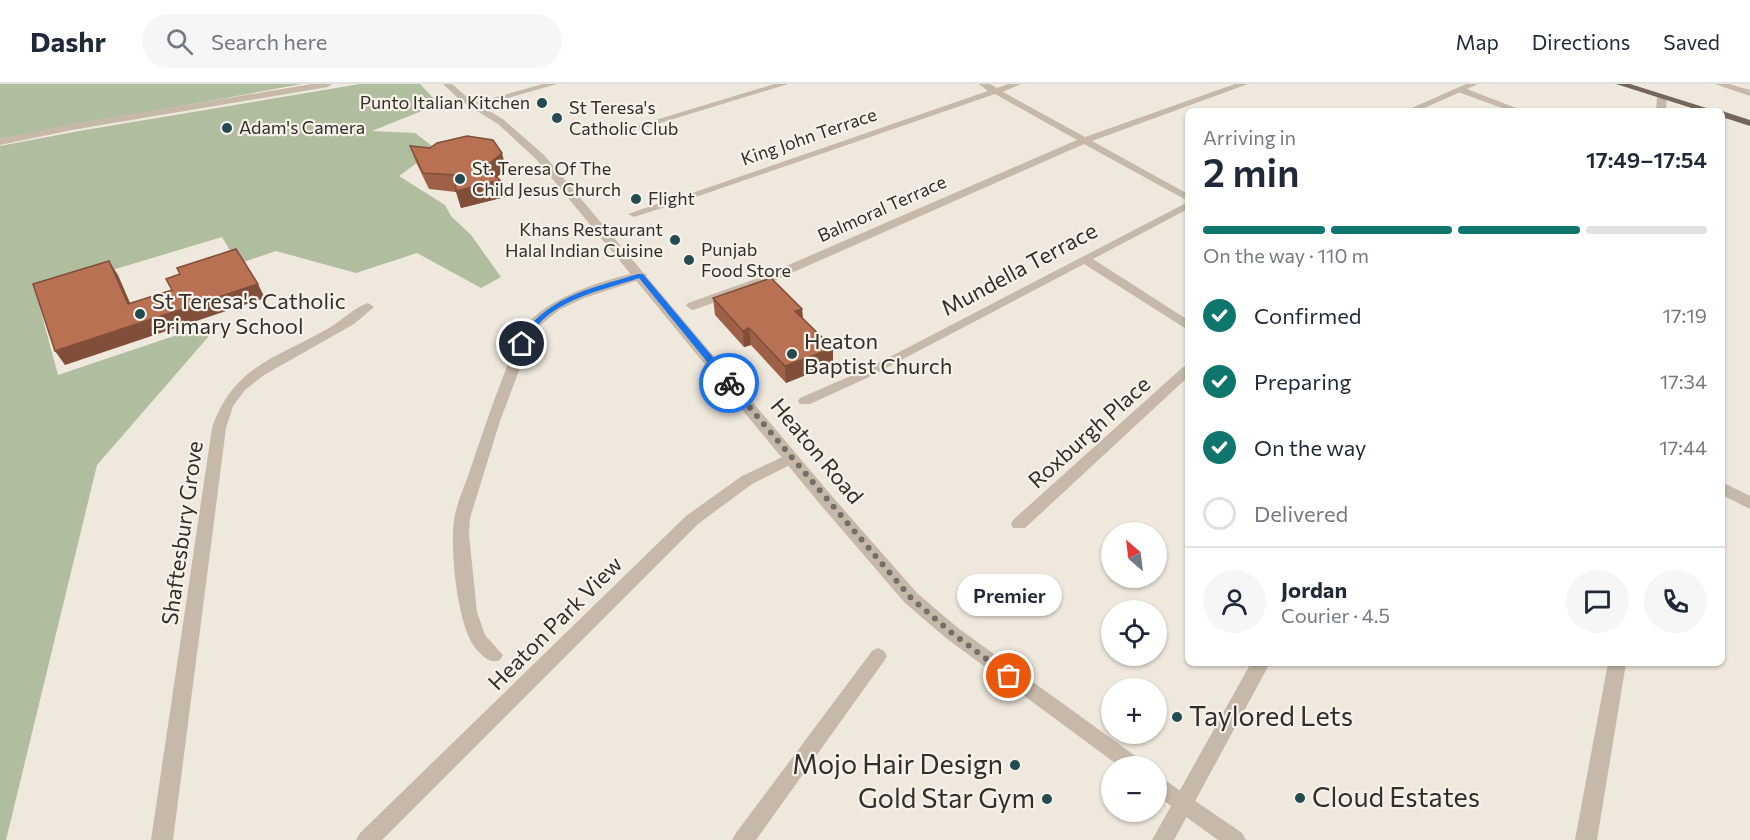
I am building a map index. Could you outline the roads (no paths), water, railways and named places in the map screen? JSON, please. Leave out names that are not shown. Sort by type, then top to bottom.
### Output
[{"type":"main road","points":[[1620,84],[1700,108]]},
{"type":"main road","points":[[1725,115],[1750,123]]},
{"type":"street","points":[[0,142],[63,129],[328,84]]},
{"type":"street","name":"Heaton Road","points":[[447,84],[473,105],[501,122],[540,157],[641,275],[886,571],[926,613],[1120,756]]},
{"type":"street","points":[[473,105],[553,84]]},
{"type":"street","points":[[618,133],[784,84]]},
{"type":"street","points":[[983,84],[1185,196]]},
{"type":"street","name":"King John Terrace","points":[[634,214],[1017,84]]},
{"type":"street","name":"Balmoral Terrace","points":[[692,306],[767,279],[1085,140],[1244,84]]},
{"type":"street","points":[[1417,108],[1474,84]]},
{"type":"street","points":[[1719,84],[1750,93]]},
{"type":"street","points":[[1461,90],[1511,108]]},
{"type":"street","points":[[1661,108],[1662,97]]},
{"type":"street","name":"Mundella Terrace","points":[[805,401],[862,375],[1185,207]]},
{"type":"street","points":[[1084,259],[1185,324]]},
{"type":"street","points":[[494,655],[477,639],[468,612],[461,535],[462,518],[493,421],[522,344],[531,327],[555,307],[580,295],[641,275]]},
{"type":"street","name":"Shaftesbury Grove","points":[[162,840],[219,428],[224,408],[237,389],[258,373],[343,326],[368,307]]},
{"type":"street","name":"Roxburgh Place","points":[[1019,524],[1185,373]]},
{"type":"street","name":"Heaton Park View","points":[[367,840],[692,520],[747,480],[791,458]]},
{"type":"street","points":[[1725,490],[1750,503]]},
{"type":"street","points":[[743,840],[878,656]]},
{"type":"street","points":[[1163,840],[1259,666]]},
{"type":"street","points":[[1586,840],[1616,666]]},
{"type":"street","points":[[1167,790],[1235,840]]},
{"type":"place","name":"Punto Italian Kitchen","points":[[542,103]]},
{"type":"place","name":"St Teresa's Catholic Club","points":[[557,118]]},
{"type":"place","name":"Adam's Camera","points":[[227,128]]},
{"type":"place","name":"St. Teresa Of The Child Jesus Church","points":[[460,179]]},
{"type":"place","name":"Flight","points":[[636,199]]},
{"type":"place","name":"Khans Restaurant Halal Indian Cuisine","points":[[675,240]]},
{"type":"place","name":"Punjab Food Store","points":[[689,260]]},
{"type":"place","name":"St Teresa's Catholic Primary School","points":[[140,314]]},
{"type":"place","name":"Heaton Baptist Church","points":[[792,354]]},
{"type":"place","name":"Premier","points":[[1009,676]]},
{"type":"place","name":"Taylored Lets","points":[[1177,717]]},
{"type":"place","name":"Mojo Hair Design","points":[[1015,765]]},
{"type":"place","name":"Cloud Estates","points":[[1300,798]]},
{"type":"place","name":"Gold Star Gym","points":[[1047,799]]}]
